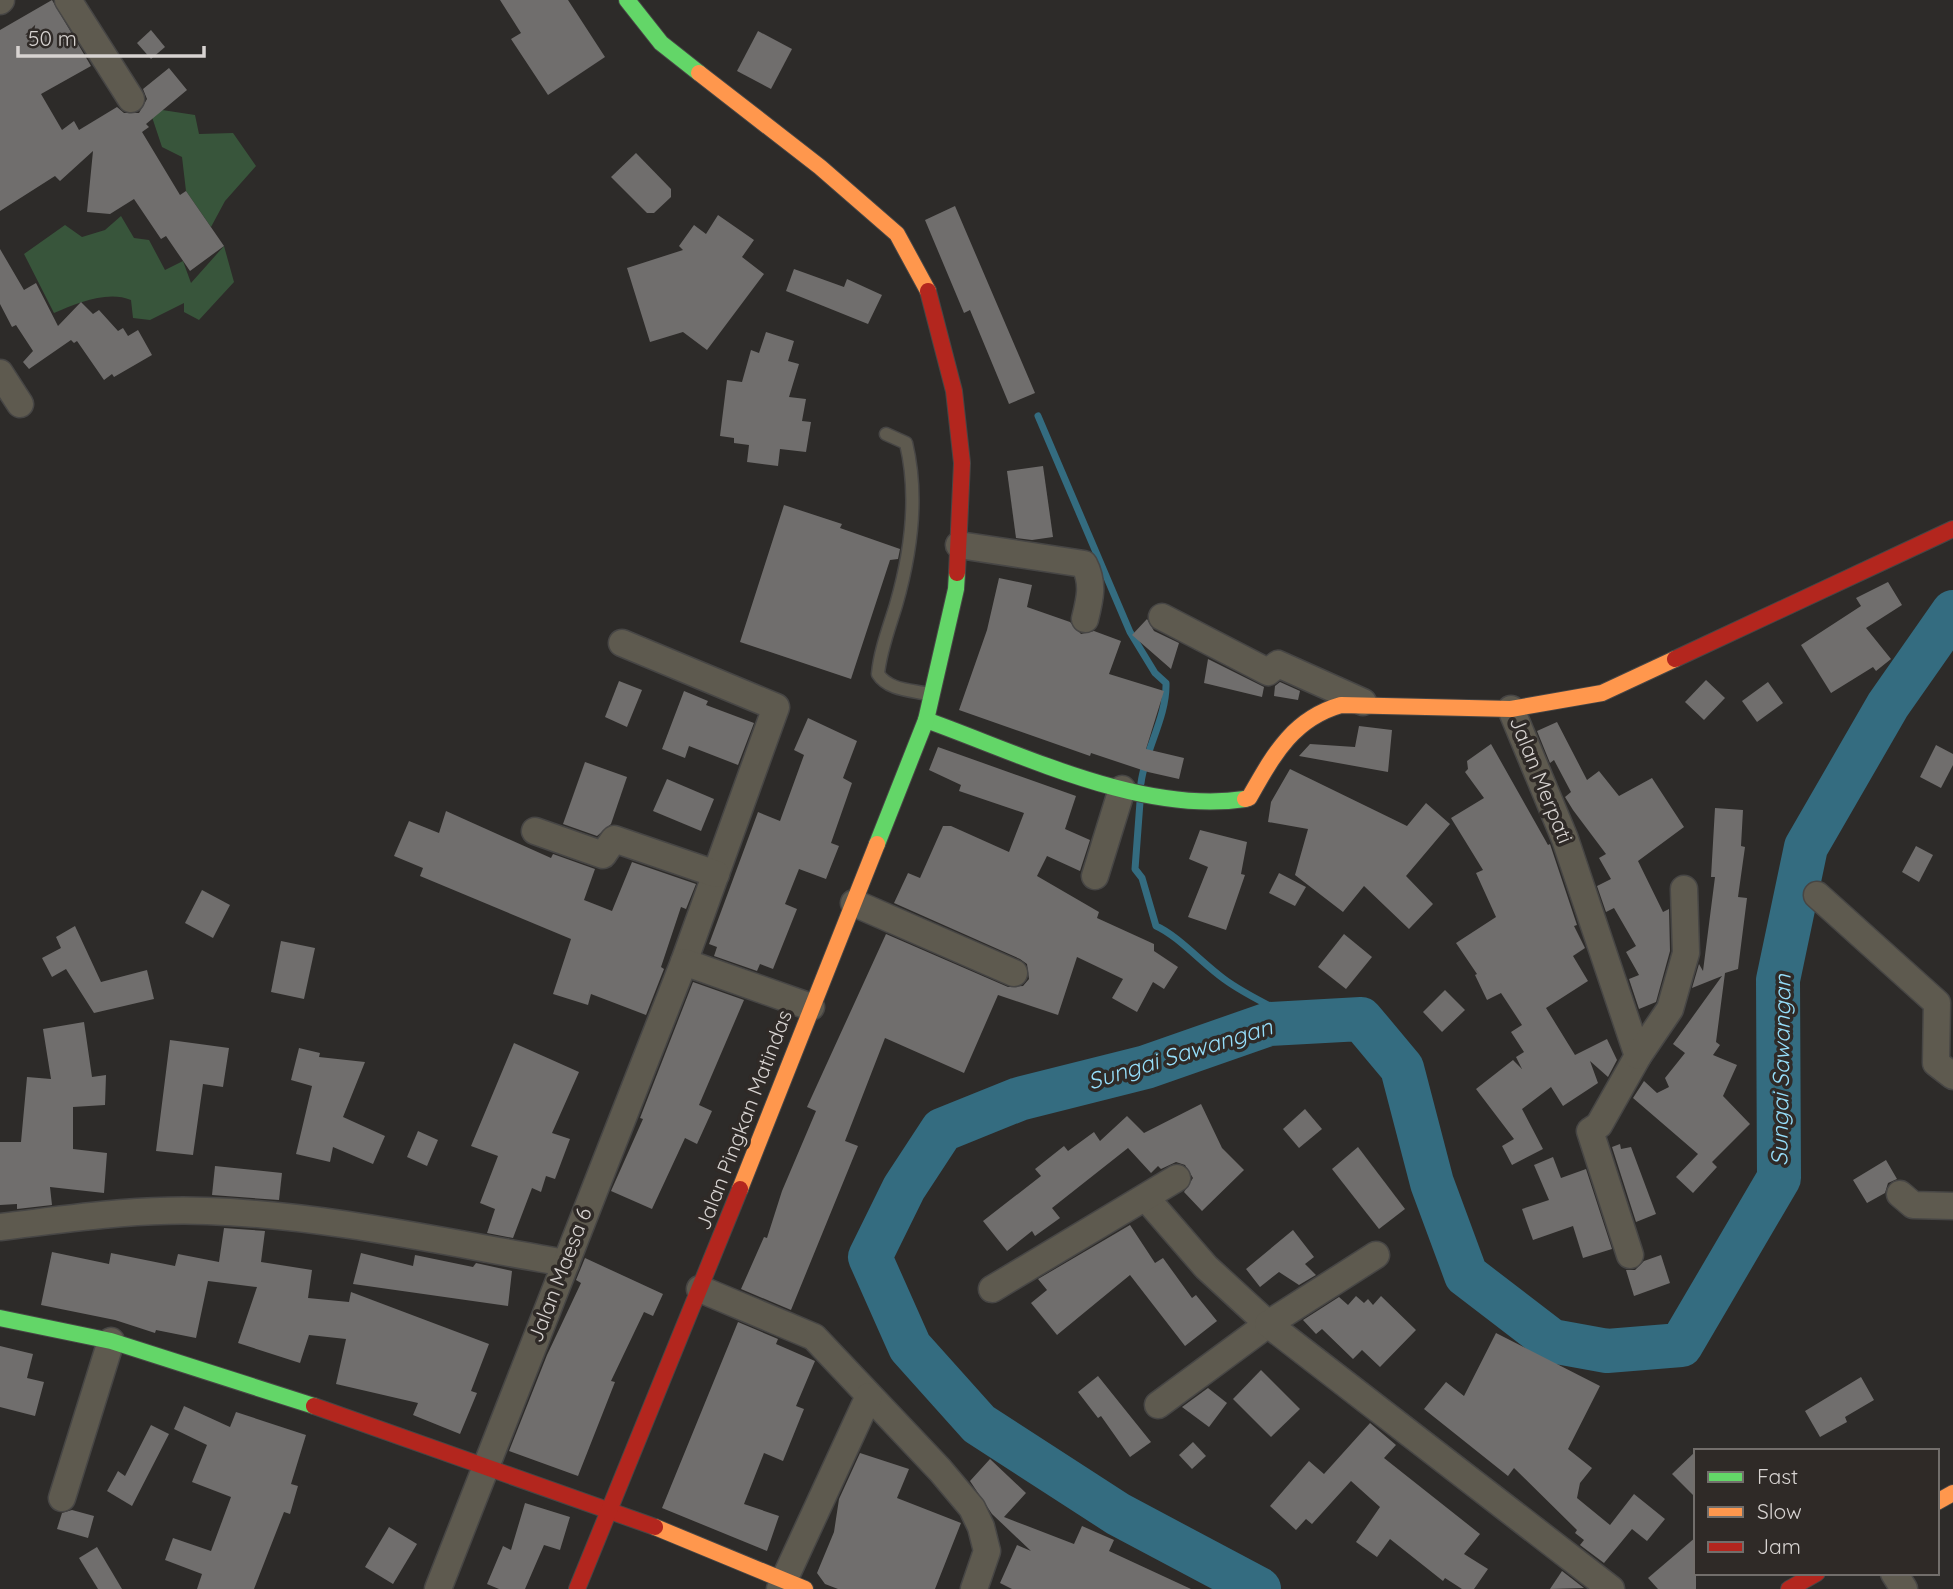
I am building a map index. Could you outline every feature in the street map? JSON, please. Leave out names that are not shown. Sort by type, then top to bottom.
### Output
[{"type":"street","points":[[68,0],[131,99]]},
{"type":"street","name":"Jalan Pingkan Matindas","points":[[577,1589],[677,1338],[700,1289],[926,720],[956,589],[962,463],[954,391],[929,292],[897,234],[790,142],[661,43],[627,0]]},
{"type":"street","points":[[0,373],[20,404]]},
{"type":"street","name":"Jalan Merpati","points":[[1638,1056],[1565,839],[1511,709],[1602,693],[1953,529]]},
{"type":"street","points":[[959,545],[1084,564],[1090,576],[1091,596],[1085,619]]},
{"type":"street","points":[[1162,617],[1268,672],[1278,664],[1371,706]]},
{"type":"street","name":"Jalan Maesa 6","points":[[438,1589],[684,962],[776,707],[622,643]]},
{"type":"street","points":[[926,720],[1128,791],[1230,805],[1249,798],[1280,743],[1304,719],[1341,705],[1511,709]]},
{"type":"street","points":[[1095,876],[1128,791]]},
{"type":"street","points":[[535,831],[603,855],[614,839],[716,874]]},
{"type":"street","points":[[1630,1255],[1590,1131],[1599,1125],[1638,1056],[1670,1009],[1686,953],[1684,889]]},
{"type":"street","points":[[1817,895],[1937,1003],[1936,1063],[1953,1076]]},
{"type":"street","points":[[853,903],[1014,973]]},
{"type":"street","points":[[684,962],[811,1007]]},
{"type":"street","points":[[992,1289],[1177,1178]]},
{"type":"street","points":[[1899,1194],[1913,1205],[1953,1206]]},
{"type":"street","points":[[1146,1198],[1206,1267],[1268,1324],[1611,1589]]},
{"type":"street","points":[[0,1227],[142,1212],[207,1211],[313,1222],[566,1262]]},
{"type":"street","points":[[1158,1405],[1268,1324],[1376,1255]]},
{"type":"street","points":[[700,1289],[814,1337],[836,1357],[972,1508],[988,1551],[974,1589]]},
{"type":"street","points":[[0,1318],[111,1341],[295,1399],[610,1509],[790,1586],[869,1396]]},
{"type":"street","points":[[62,1498],[111,1341]]},
{"type":"street","points":[[1789,1589],[1813,1575]]},
{"type":"lane","points":[[886,434],[906,443],[912,484],[912,527],[908,564],[878,674],[883,682],[932,695]]},
{"type":"green space","points":[[149,108],[195,115],[199,134],[233,133],[256,166],[225,201],[211,227],[186,191],[182,157],[162,147]]},
{"type":"green space","points":[[121,216],[134,238],[149,240],[165,270],[183,261],[191,283],[224,246],[234,282],[199,320],[184,312],[184,303],[150,320],[133,318],[131,300],[113,296],[82,302],[54,313],[24,254],[65,225],[82,237],[105,230]]},
{"type":"building","points":[[52,0],[91,66],[41,94],[62,130],[74,121],[79,130],[117,107],[124,113],[139,113],[147,99],[143,89],[169,68],[187,90],[146,124],[149,127],[142,132],[180,195],[186,191],[224,246],[190,271],[166,236],[161,239],[134,199],[110,214],[87,212],[93,151],[60,181],[55,176],[0,211],[0,30]]},
{"type":"building","points":[[500,0],[568,0],[605,57],[548,95],[511,39],[521,33]]},
{"type":"building","points":[[151,30],[165,47],[151,59],[137,43]]},
{"type":"building","points":[[758,31],[792,49],[771,89],[737,71]]},
{"type":"building","points":[[636,153],[671,189],[671,197],[654,213],[647,213],[611,177]]},
{"type":"building","points":[[955,206],[1035,393],[1009,404],[970,310],[964,313],[925,220]]},
{"type":"building","points":[[718,215],[754,240],[742,257],[764,274],[707,350],[683,332],[650,342],[627,268],[683,250],[679,246],[694,225],[706,234]]},
{"type":"building","points":[[0,249],[24,290],[36,283],[58,326],[81,302],[93,314],[99,310],[118,331],[123,328],[128,336],[138,330],[152,355],[104,380],[77,341],[74,343],[71,340],[29,369],[23,362],[33,351],[16,325],[12,327],[0,304]]},
{"type":"building","points":[[794,269],[844,287],[847,279],[882,295],[868,324],[786,291]]},
{"type":"building","points":[[766,332],[794,341],[788,361],[799,364],[789,397],[806,399],[802,421],[811,422],[806,452],[780,449],[778,466],[747,462],[749,445],[734,443],[734,438],[720,436],[727,380],[742,382],[751,350],[759,353]]},
{"type":"building","points":[[1043,466],[1053,537],[1032,540],[1016,538],[1007,471]]},
{"type":"building","points":[[784,505],[842,524],[840,528],[900,549],[898,559],[890,560],[851,679],[740,642]]},
{"type":"building","points":[[999,578],[1032,585],[1027,607],[1070,622],[1081,634],[1094,631],[1121,641],[1109,674],[1164,691],[1146,749],[1184,758],[1179,779],[1091,753],[1090,756],[959,710],[987,630]]},
{"type":"building","points":[[1888,582],[1902,605],[1866,628],[1891,659],[1876,671],[1873,667],[1831,693],[1801,645],[1861,606],[1856,598]]},
{"type":"building","points":[[1147,619],[1154,631],[1179,643],[1171,669],[1132,635]]},
{"type":"building","points":[[1208,659],[1264,687],[1262,697],[1204,683]]},
{"type":"building","points":[[1706,680],[1725,698],[1704,720],[1685,702]]},
{"type":"building","points":[[619,681],[642,690],[627,727],[605,717]]},
{"type":"building","points":[[1280,682],[1300,691],[1298,700],[1274,696],[1275,686]]},
{"type":"building","points":[[1768,682],[1783,703],[1757,722],[1742,701]]},
{"type":"building","points":[[684,691],[708,701],[706,705],[754,723],[738,765],[689,746],[685,758],[662,749]]},
{"type":"building","points":[[808,718],[857,741],[843,778],[852,783],[831,843],[839,846],[826,879],[799,869],[785,904],[797,909],[773,969],[760,964],[757,971],[714,956],[717,947],[709,944],[758,812],[780,821],[804,755],[794,750]]},
{"type":"building","points":[[1557,722],[1587,780],[1599,771],[1619,796],[1652,778],[1684,827],[1638,861],[1663,912],[1669,909],[1670,951],[1656,1002],[1639,1009],[1629,979],[1639,975],[1626,952],[1636,946],[1614,908],[1606,912],[1597,886],[1611,879],[1599,858],[1606,854],[1565,797],[1571,792],[1554,760],[1550,763],[1537,731]]},
{"type":"building","points":[[1359,726],[1392,730],[1388,772],[1299,756],[1310,744],[1355,747]]},
{"type":"building","points":[[1491,744],[1548,845],[1550,844],[1577,925],[1574,926],[1585,948],[1573,956],[1588,981],[1546,1008],[1575,1055],[1607,1039],[1617,1060],[1608,1077],[1590,1061],[1598,1083],[1563,1106],[1551,1087],[1522,1109],[1543,1149],[1512,1165],[1502,1146],[1514,1139],[1476,1089],[1513,1060],[1522,1069],[1516,1057],[1524,1052],[1511,1032],[1522,1025],[1501,993],[1487,1000],[1475,975],[1477,974],[1456,943],[1496,917],[1476,873],[1483,870],[1451,818],[1484,798],[1465,772],[1468,769],[1467,761]]},
{"type":"building","points":[[1936,745],[1953,754],[1953,765],[1941,788],[1920,777]]},
{"type":"building","points":[[938,747],[1076,796],[1065,829],[1090,840],[1080,871],[1047,856],[1037,876],[1099,912],[1097,918],[1154,944],[1154,951],[1178,967],[1164,989],[1153,982],[1137,1012],[1112,998],[1123,979],[1077,957],[1058,1015],[998,995],[964,1073],[885,1038],[845,1141],[858,1146],[791,1310],[741,1289],[764,1237],[767,1238],[782,1191],[816,1111],[807,1107],[886,934],[1008,987],[1023,986],[1029,979],[1027,964],[1020,959],[894,903],[908,873],[920,878],[943,826],[951,826],[1009,852],[1024,813],[959,791],[961,785],[929,770]]},
{"type":"building","points":[[585,762],[627,777],[611,824],[597,836],[563,824]]},
{"type":"building","points":[[1290,769],[1407,826],[1426,803],[1450,824],[1406,876],[1433,904],[1409,929],[1364,886],[1343,912],[1295,875],[1308,829],[1268,822],[1271,802]]},
{"type":"building","points":[[667,779],[714,799],[701,831],[653,811]]},
{"type":"building","points":[[1715,808],[1743,810],[1741,846],[1745,847],[1738,897],[1747,898],[1738,969],[1725,973],[1716,1042],[1720,1045],[1713,1055],[1737,1065],[1723,1096],[1750,1124],[1712,1162],[1717,1167],[1693,1193],[1676,1177],[1698,1154],[1633,1098],[1644,1081],[1657,1093],[1669,1087],[1665,1078],[1685,1053],[1673,1044],[1722,976],[1692,988],[1699,964],[1703,971],[1715,877],[1711,877]]},
{"type":"building","points":[[446,811],[551,858],[553,854],[595,869],[584,900],[612,911],[632,862],[696,884],[686,909],[681,907],[661,967],[664,969],[646,1015],[591,994],[588,1005],[553,994],[571,939],[420,876],[423,868],[394,856],[409,821],[439,833]]},
{"type":"building","points":[[1200,830],[1247,842],[1241,874],[1245,875],[1226,930],[1188,917],[1208,867],[1189,859]]},
{"type":"building","points":[[1916,846],[1933,855],[1919,882],[1902,872]]},
{"type":"building","points":[[1279,873],[1306,887],[1295,906],[1269,893]]},
{"type":"building","points":[[202,890],[230,905],[213,938],[185,923]]},
{"type":"building","points":[[75,926],[101,982],[147,970],[154,999],[94,1013],[66,969],[52,977],[42,958],[61,948],[56,937]]},
{"type":"building","points":[[1344,934],[1372,957],[1346,989],[1318,967]]},
{"type":"building","points":[[281,941],[315,948],[304,999],[271,992]]},
{"type":"building","points":[[693,982],[744,1000],[699,1105],[712,1111],[697,1144],[685,1138],[652,1209],[611,1191],[643,1119],[640,1118]]},
{"type":"building","points":[[1445,990],[1465,1010],[1442,1032],[1423,1012]]},
{"type":"building","points":[[84,1022],[92,1077],[106,1075],[105,1105],[73,1107],[73,1149],[107,1153],[104,1193],[50,1187],[52,1205],[17,1209],[17,1204],[0,1205],[0,1142],[21,1142],[27,1077],[51,1079],[43,1029]]},
{"type":"building","points":[[170,1040],[229,1048],[223,1087],[203,1084],[193,1155],[156,1151]]},
{"type":"building","points":[[514,1043],[579,1072],[552,1133],[570,1139],[555,1179],[546,1176],[541,1192],[532,1188],[513,1238],[487,1233],[495,1209],[480,1203],[498,1156],[471,1146]]},
{"type":"building","points":[[299,1048],[320,1053],[319,1057],[365,1062],[343,1117],[385,1136],[373,1164],[333,1147],[330,1162],[296,1154],[312,1086],[291,1080]]},
{"type":"building","points":[[1201,1104],[1222,1148],[1244,1170],[1202,1211],[1184,1192],[1193,1178],[1185,1165],[1176,1162],[1161,1169],[1158,1166],[1151,1173],[1128,1148],[1052,1208],[1060,1218],[1035,1236],[1032,1231],[1007,1251],[983,1221],[1041,1176],[1035,1169],[1064,1146],[1068,1151],[1094,1132],[1100,1141],[1127,1116],[1144,1133]]},
{"type":"building","points":[[1305,1109],[1322,1129],[1299,1148],[1283,1129]]},
{"type":"building","points":[[418,1131],[438,1140],[427,1166],[407,1157]]},
{"type":"building","points":[[1620,1144],[1621,1149],[1631,1147],[1656,1214],[1636,1222],[1612,1147]]},
{"type":"building","points":[[1358,1147],[1405,1209],[1379,1229],[1332,1169]]},
{"type":"building","points":[[1553,1157],[1561,1178],[1586,1169],[1612,1249],[1583,1258],[1573,1226],[1533,1240],[1522,1209],[1549,1200],[1534,1165]]},
{"type":"building","points":[[1886,1160],[1897,1179],[1888,1183],[1885,1193],[1867,1203],[1853,1180]]},
{"type":"building","points":[[215,1166],[282,1173],[279,1200],[212,1195]]},
{"type":"building","points":[[1130,1225],[1155,1263],[1163,1258],[1192,1298],[1196,1295],[1217,1321],[1185,1346],[1130,1275],[1057,1335],[1031,1303],[1047,1290],[1038,1279]]},
{"type":"building","points":[[224,1228],[265,1231],[261,1262],[312,1270],[308,1298],[349,1302],[351,1292],[489,1344],[471,1391],[477,1393],[460,1434],[413,1415],[418,1403],[336,1384],[346,1339],[309,1335],[300,1363],[238,1343],[257,1287],[208,1281],[196,1338],[156,1330],[155,1333],[115,1320],[41,1305],[52,1252],[109,1264],[111,1253],[175,1266],[178,1254],[219,1262]]},
{"type":"building","points":[[1293,1230],[1314,1257],[1305,1264],[1316,1275],[1299,1285],[1279,1272],[1260,1287],[1246,1269]]},
{"type":"building","points":[[361,1253],[413,1266],[415,1255],[473,1267],[476,1263],[512,1271],[508,1306],[353,1284]]},
{"type":"building","points":[[1661,1255],[1670,1283],[1634,1296],[1626,1270],[1635,1270],[1644,1261]]},
{"type":"building","points":[[585,1258],[663,1294],[653,1316],[644,1312],[611,1381],[615,1382],[578,1476],[509,1451],[547,1355],[581,1283],[576,1280]]},
{"type":"building","points":[[1356,1296],[1364,1303],[1368,1299],[1373,1305],[1381,1296],[1416,1330],[1380,1367],[1362,1350],[1353,1359],[1322,1329],[1316,1334],[1303,1320],[1339,1297],[1348,1305]]},
{"type":"building","points":[[738,1322],[778,1339],[776,1344],[815,1361],[796,1406],[804,1409],[783,1461],[764,1453],[744,1504],[779,1516],[767,1551],[662,1508]]},
{"type":"building","points":[[1496,1333],[1600,1386],[1568,1449],[1592,1468],[1580,1483],[1577,1498],[1610,1525],[1634,1494],[1665,1519],[1647,1541],[1632,1529],[1604,1563],[1580,1545],[1584,1540],[1575,1533],[1577,1530],[1514,1468],[1508,1476],[1424,1409],[1446,1382],[1464,1396]]},
{"type":"building","points":[[0,1346],[33,1354],[27,1378],[44,1382],[35,1416],[0,1407]]},
{"type":"building","points":[[1261,1370],[1300,1409],[1271,1437],[1233,1399]]},
{"type":"building","points":[[1098,1376],[1151,1442],[1130,1457],[1101,1416],[1098,1418],[1078,1392]]},
{"type":"building","points":[[1861,1377],[1874,1400],[1845,1417],[1847,1422],[1820,1437],[1805,1411]]},
{"type":"building","points":[[1208,1388],[1227,1403],[1209,1427],[1182,1407]]},
{"type":"building","points":[[184,1406],[230,1427],[236,1412],[306,1435],[291,1484],[298,1486],[290,1514],[284,1512],[254,1589],[197,1589],[202,1574],[165,1560],[173,1538],[211,1551],[231,1497],[192,1482],[207,1445],[174,1429]]},
{"type":"building","points":[[1370,1423],[1396,1445],[1384,1458],[1480,1534],[1464,1554],[1488,1569],[1474,1589],[1462,1589],[1445,1578],[1443,1581],[1390,1539],[1377,1557],[1356,1542],[1380,1507],[1351,1481],[1312,1524],[1306,1519],[1296,1530],[1270,1506],[1309,1461],[1324,1474]]},
{"type":"building","points":[[151,1425],[169,1434],[132,1506],[107,1491],[118,1471],[125,1476]]},
{"type":"building","points":[[1193,1442],[1206,1456],[1192,1469],[1179,1455]]},
{"type":"building","points":[[860,1453],[909,1469],[897,1498],[961,1523],[935,1589],[838,1589],[825,1584],[817,1573],[834,1532],[839,1499]]},
{"type":"building","points":[[1694,1453],[1694,1496],[1672,1474]]},
{"type":"building","points":[[990,1459],[1026,1493],[1004,1517],[1074,1544],[1082,1526],[1114,1540],[1109,1551],[1191,1589],[1012,1589],[1000,1583],[1017,1545],[1031,1551],[992,1514],[970,1481]]},
{"type":"building","points":[[525,1503],[570,1517],[560,1550],[544,1545],[525,1589],[499,1589],[487,1584],[503,1546],[511,1550]]},
{"type":"building","points":[[72,1510],[94,1516],[88,1538],[57,1529],[62,1513]]},
{"type":"building","points":[[389,1527],[417,1544],[393,1584],[365,1567]]},
{"type":"building","points":[[1694,1539],[1696,1589],[1658,1589],[1648,1578]]},
{"type":"building","points":[[97,1547],[122,1589],[98,1589],[79,1558]]},
{"type":"building","points":[[1562,1571],[1584,1588],[1550,1589]]},
{"type":"waterway","points":[[1038,416],[1130,632],[1155,673],[1166,683],[1160,721],[1141,783]]},
{"type":"waterway","name":"Sungai Sawangan","points":[[1259,1589],[1118,1514],[979,1424],[910,1347],[870,1257],[904,1188],[942,1130],[1019,1099],[1146,1067],[1269,1024],[1361,1019],[1402,1068],[1432,1183],[1466,1275],[1552,1341],[1607,1351],[1681,1345],[1779,1178],[1778,980],[1806,847],[1888,705],[1953,612]]},
{"type":"waterway","points":[[1140,802],[1135,869],[1142,878],[1156,926],[1173,936],[1233,985],[1301,1022]]},
{"type":"traffic: fast","points":[[627,0],[661,43],[699,73]]},
{"type":"traffic: fast","points":[[877,844],[926,720],[956,589],[957,573]]},
{"type":"traffic: fast","points":[[926,720],[1042,764],[1124,790],[1206,802],[1245,799]]},
{"type":"traffic: fast","points":[[0,1318],[111,1341],[314,1406]]},
{"type":"traffic: slow","points":[[699,73],[820,167],[897,234],[928,291]]},
{"type":"traffic: slow","points":[[1245,799],[1249,798],[1276,754],[1297,730],[1324,711],[1341,705],[1511,709],[1602,693],[1675,659]]},
{"type":"traffic: slow","points":[[740,1189],[877,844]]},
{"type":"traffic: slow","points":[[1939,1501],[1953,1493]]},
{"type":"traffic: slow","points":[[655,1527],[805,1589]]},
{"type":"traffic: jam","points":[[928,291],[954,391],[962,463],[957,573]]},
{"type":"traffic: jam","points":[[1675,659],[1953,529]]},
{"type":"traffic: jam","points":[[577,1589],[740,1189]]},
{"type":"traffic: jam","points":[[314,1406],[655,1527]]},
{"type":"traffic: jam","points":[[1789,1589],[1814,1575]]}]
